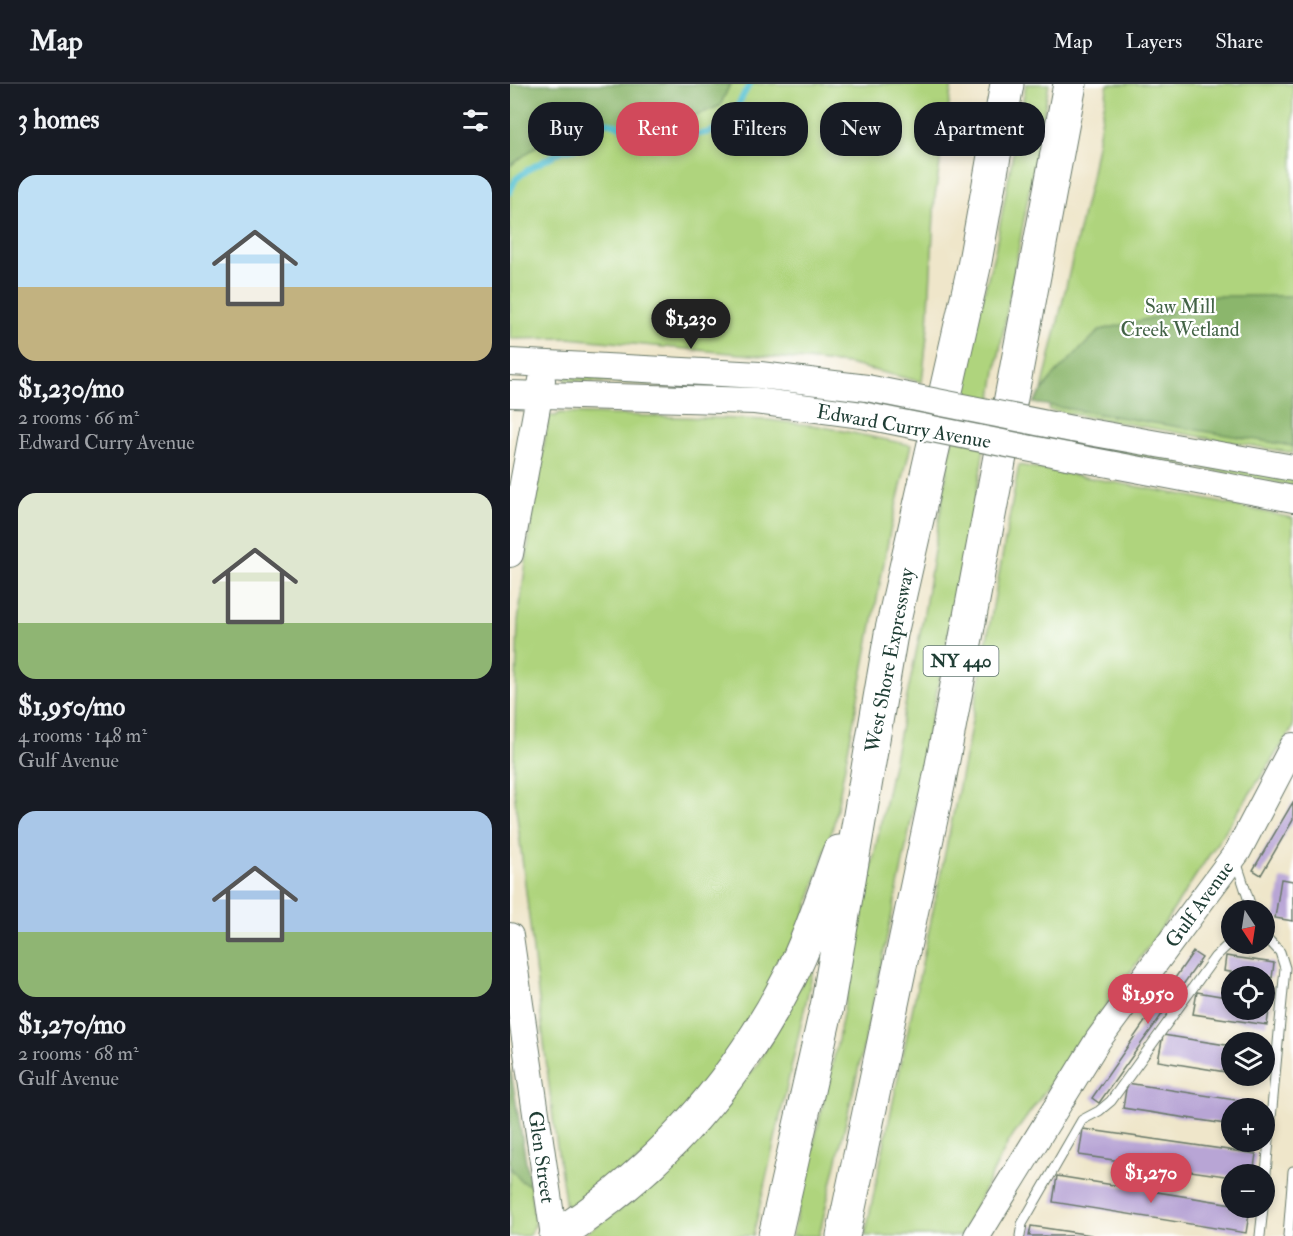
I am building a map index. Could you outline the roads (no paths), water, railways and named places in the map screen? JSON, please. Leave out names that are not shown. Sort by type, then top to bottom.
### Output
[{"type":"highway","name":"West Shore Expressway","points":[[775,1236],[828,1002],[891,634],[974,267],[1007,84]]},
{"type":"highway","name":"NY 440","points":[[843,1236],[939,781],[1071,84]]},
{"type":"highway","points":[[555,1236],[596,1211],[698,1117],[746,1055],[790,978],[850,822],[891,634]]},
{"type":"street","name":"Edward Curry Avenue","points":[[510,362],[760,375],[867,388],[1072,429],[1293,468]]},
{"type":"street","points":[[510,554],[544,364]]},
{"type":"street","name":"Edward Curry Avenue","points":[[510,394],[755,401],[862,415],[1293,499]]},
{"type":"street","name":"Gulf Avenue","points":[[976,1236],[1098,1040],[1235,856],[1293,746]]},
{"type":"street","name":"Glen Street","points":[[510,936],[555,1236]]},
{"type":"lane","points":[[1235,856],[1249,900]]},
{"type":"lane","points":[[1267,1164],[1285,968],[1280,952],[1275,947]]},
{"type":"lane","points":[[1020,1236],[1022,1224],[1082,1120],[1111,1101],[1221,951]]},
{"type":"lane","points":[[1288,1236],[1293,1171]]},
{"type":"lane","points":[[1260,1236],[1262,1218]]},
{"type":"waterway","points":[[510,192],[516,179],[529,169],[562,151],[587,143],[597,122],[610,123],[628,130],[651,134],[678,136],[705,133],[725,124],[750,84]]},
{"type":"park label","name":"Saw Mill Creek Wetland","points":[[1180,318]]}]
